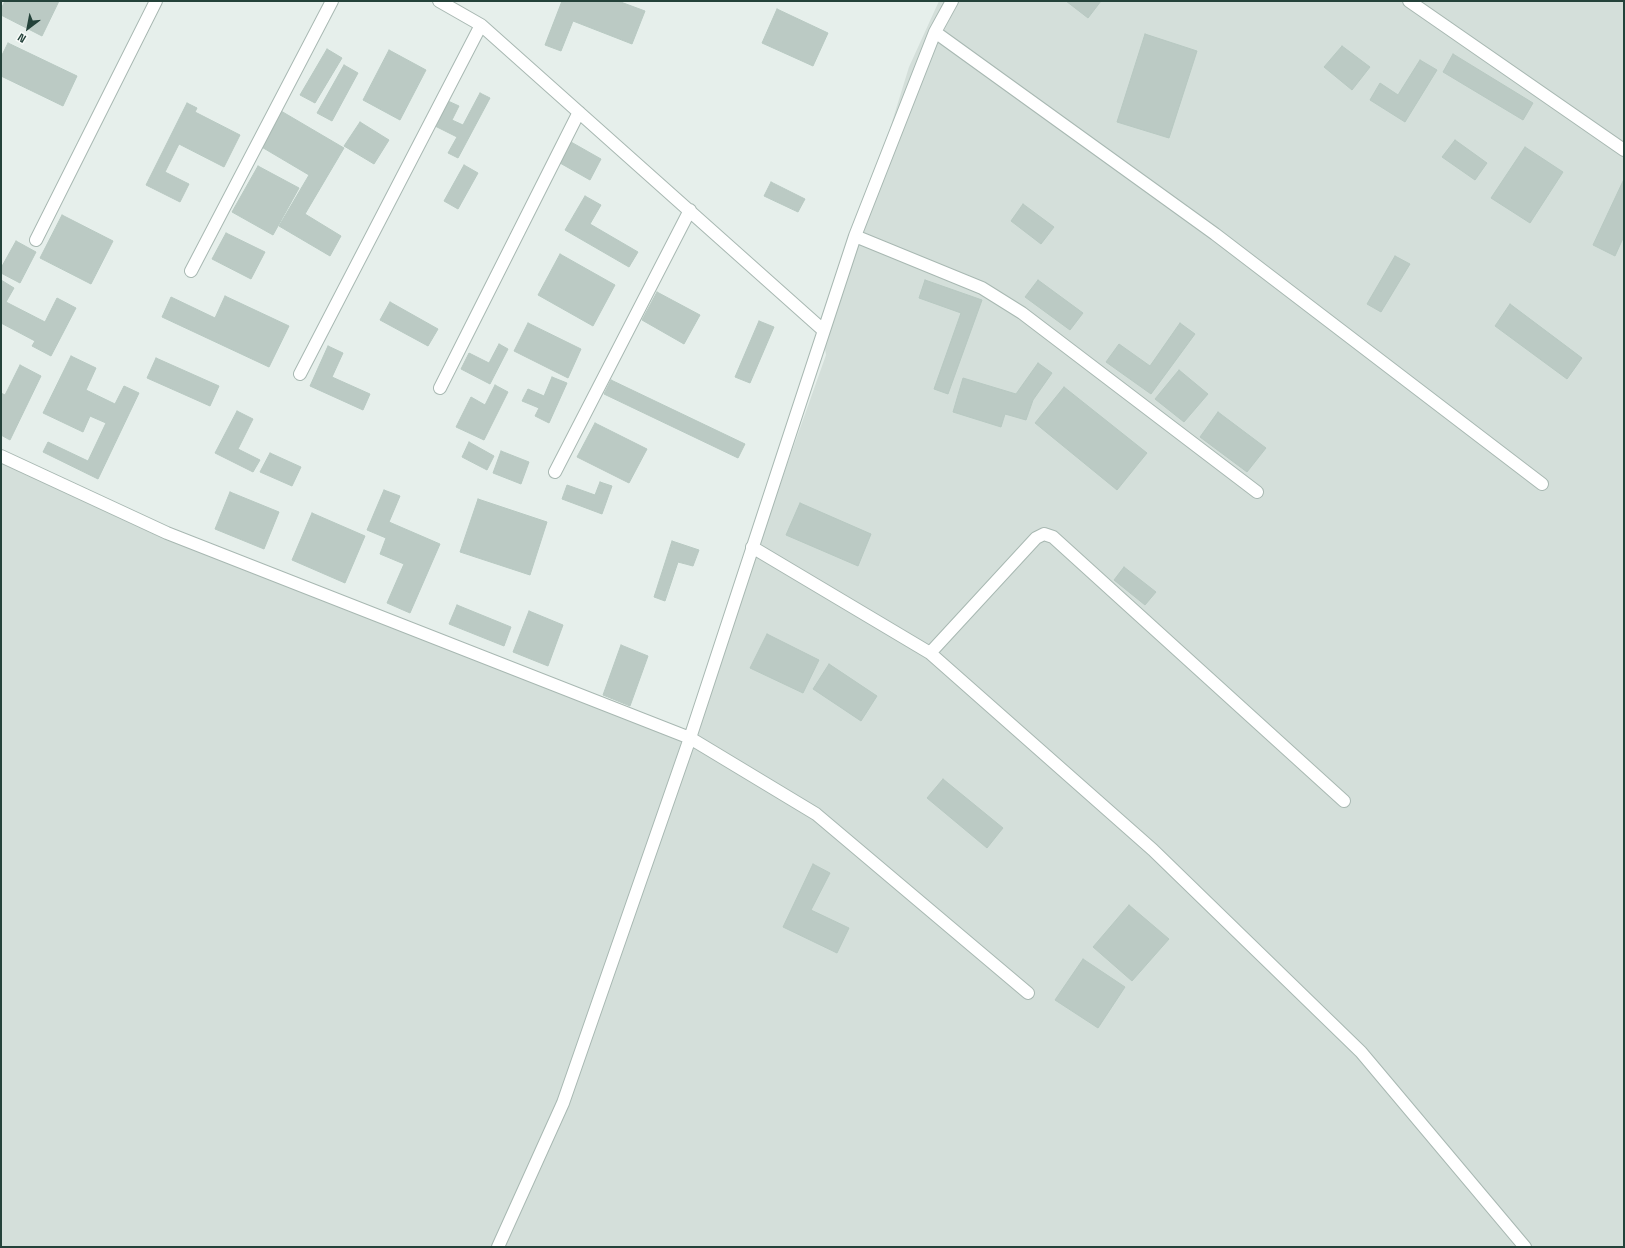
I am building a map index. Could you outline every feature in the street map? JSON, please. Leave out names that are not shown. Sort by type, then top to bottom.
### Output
[{"type":"street","points":[[36,240],[156,1]]},
{"type":"street","points":[[191,271],[332,1]]},
{"type":"street","points":[[439,1],[481,25],[823,330]]},
{"type":"street","points":[[498,1247],[563,1103],[690,738],[855,236],[935,32],[952,1]]},
{"type":"street","points":[[1409,1],[1624,150]]},
{"type":"street","points":[[300,374],[481,25]]},
{"type":"street","points":[[935,32],[1215,234],[1542,484]]},
{"type":"street","points":[[440,388],[579,112]]},
{"type":"street","points":[[555,472],[690,210]]},
{"type":"street","points":[[855,236],[982,288],[1022,313],[1257,492]]},
{"type":"street","points":[[1,456],[167,532],[690,738],[816,814],[1028,993]]},
{"type":"street","points":[[930,653],[1036,538],[1044,534],[1053,537],[1344,801]]},
{"type":"street","points":[[752,547],[930,653],[1153,850],[1361,1052],[1525,1247]]},
{"type":"shaded area","points":[[939,1],[1624,1],[1624,1247],[1,1247],[1,456],[167,533],[690,738],[826,355],[824,342],[909,67]]},
{"type":"building","points":[[5,1],[59,1],[42,36],[1,15],[1,9]]},
{"type":"building","points":[[562,1],[618,1],[645,11],[632,44],[573,21],[561,51],[545,45]]},
{"type":"building","points":[[1066,1],[1101,1],[1088,18]]},
{"type":"building","points":[[777,9],[828,33],[813,66],[762,43]]},
{"type":"building","points":[[1145,34],[1197,51],[1169,138],[1117,122]]},
{"type":"building","points":[[8,43],[77,76],[63,106],[1,76],[1,57]]},
{"type":"building","points":[[1342,46],[1370,67],[1352,90],[1324,67]]},
{"type":"building","points":[[327,49],[342,58],[315,103],[300,95]]},
{"type":"building","points":[[389,50],[426,70],[400,120],[363,100]]},
{"type":"building","points":[[1453,54],[1533,103],[1523,120],[1443,72]]},
{"type":"building","points":[[1420,60],[1437,70],[1405,122],[1370,100],[1380,83],[1398,95]]},
{"type":"building","points":[[344,65],[358,73],[332,121],[317,113]]},
{"type":"building","points":[[480,93],[490,98],[458,158],[448,153],[457,137],[435,126],[448,101],[459,106],[452,120],[463,125]]},
{"type":"building","points":[[187,103],[197,108],[195,112],[240,135],[224,167],[179,144],[165,172],[189,184],[180,202],[146,185]]},
{"type":"building","points":[[281,111],[344,148],[305,214],[341,236],[330,256],[279,226],[309,175],[260,146]]},
{"type":"building","points":[[360,122],[389,140],[374,164],[344,146]]},
{"type":"building","points":[[1455,140],[1487,163],[1475,180],[1442,157]]},
{"type":"building","points":[[571,142],[601,159],[590,180],[560,163]]},
{"type":"building","points":[[1525,147],[1563,172],[1530,223],[1491,198]]},
{"type":"building","points":[[464,165],[478,173],[458,209],[444,201]]},
{"type":"building","points":[[258,166],[299,188],[273,235],[232,212]]},
{"type":"building","points":[[1624,179],[1624,236],[1615,256],[1593,245]]},
{"type":"building","points":[[771,182],[805,199],[798,212],[764,196]]},
{"type":"building","points":[[585,196],[601,205],[590,224],[638,252],[629,267],[565,230]]},
{"type":"building","points":[[1023,204],[1054,227],[1041,244],[1011,221]]},
{"type":"building","points":[[62,215],[113,241],[91,284],[40,258]]},
{"type":"building","points":[[226,233],[265,252],[251,279],[212,259]]},
{"type":"building","points":[[16,241],[36,252],[20,283],[1,273],[1,268]]},
{"type":"building","points":[[560,254],[615,285],[593,326],[538,295]]},
{"type":"building","points":[[1395,256],[1410,264],[1381,312],[1367,304]]},
{"type":"building","points":[[1,280],[14,288],[6,302],[45,322],[57,298],[76,308],[51,356],[32,346],[35,341],[1,323]]},
{"type":"building","points":[[925,280],[982,300],[948,394],[934,389],[961,313],[919,298]]},
{"type":"building","points":[[1038,280],[1083,313],[1070,330],[1025,297]]},
{"type":"building","points":[[657,292],[700,315],[684,344],[642,320]]},
{"type":"building","points":[[225,296],[289,326],[269,367],[162,317],[171,297],[215,318]]},
{"type":"building","points":[[390,302],[438,329],[428,346],[380,320]]},
{"type":"building","points":[[1510,304],[1582,358],[1567,379],[1495,326]]},
{"type":"building","points":[[759,321],[774,327],[750,383],[735,377]]},
{"type":"building","points":[[528,323],[581,349],[568,378],[514,351]]},
{"type":"building","points":[[1180,323],[1195,334],[1151,394],[1106,362],[1119,344],[1150,366]]},
{"type":"building","points":[[499,344],[508,349],[490,384],[461,369],[469,353],[489,363]]},
{"type":"building","points":[[328,346],[343,353],[332,377],[370,394],[363,410],[310,386]]},
{"type":"building","points":[[71,356],[96,368],[86,390],[115,404],[124,386],[139,393],[98,479],[43,452],[48,442],[88,461],[106,423],[90,416],[83,432],[43,413]]},
{"type":"building","points":[[156,358],[219,386],[210,406],[147,378]]},
{"type":"building","points":[[1038,363],[1052,373],[1033,400],[1026,420],[1005,414],[1001,427],[953,412],[963,378],[1016,394]]},
{"type":"building","points":[[20,365],[41,376],[10,440],[1,435],[1,393],[5,395]]},
{"type":"building","points":[[1179,370],[1208,394],[1184,422],[1155,399]]},
{"type":"building","points":[[552,377],[567,383],[549,423],[535,416],[539,408],[522,401],[528,389],[544,396]]},
{"type":"building","points":[[611,380],[745,444],[738,458],[604,394]]},
{"type":"building","points":[[495,385],[508,392],[484,440],[456,427],[471,397],[485,405]]},
{"type":"building","points":[[1064,387],[1147,453],[1117,490],[1035,423]]},
{"type":"building","points":[[237,411],[253,419],[238,449],[260,460],[253,472],[215,453]]},
{"type":"building","points":[[1218,412],[1266,448],[1247,472],[1200,437]]},
{"type":"building","points":[[595,423],[647,449],[629,483],[577,457]]},
{"type":"building","points":[[469,442],[494,456],[487,470],[462,457]]},
{"type":"building","points":[[501,451],[529,462],[521,484],[493,473]]},
{"type":"building","points":[[270,453],[301,467],[292,486],[260,472]]},
{"type":"building","points":[[600,482],[612,486],[602,514],[562,499],[567,485],[595,495]]},
{"type":"building","points":[[384,490],[400,496],[389,522],[440,544],[410,613],[387,603],[404,564],[380,554],[386,538],[367,530]]},
{"type":"building","points":[[230,492],[279,512],[264,549],[215,529]]},
{"type":"building","points":[[478,499],[547,522],[530,575],[460,552]]},
{"type":"building","points":[[800,503],[871,534],[858,566],[786,535]]},
{"type":"building","points":[[312,513],[365,536],[345,583],[292,560]]},
{"type":"building","points":[[672,541],[699,550],[693,566],[678,562],[665,601],[654,597]]},
{"type":"building","points":[[1124,567],[1156,592],[1145,605],[1114,580]]},
{"type":"building","points":[[457,605],[511,627],[504,646],[449,624]]},
{"type":"building","points":[[529,611],[563,625],[548,666],[513,652]]},
{"type":"building","points":[[767,634],[819,660],[803,693],[750,668]]},
{"type":"building","points":[[621,645],[648,656],[630,706],[603,695]]},
{"type":"building","points":[[829,664],[877,696],[861,721],[813,689]]},
{"type":"building","points":[[943,779],[1003,828],[987,848],[927,798]]},
{"type":"building","points":[[813,864],[830,873],[811,910],[849,928],[837,953],[783,927]]},
{"type":"building","points":[[1129,905],[1169,939],[1132,981],[1093,947]]},
{"type":"building","points":[[1083,959],[1125,987],[1098,1028],[1055,1000]]}]
